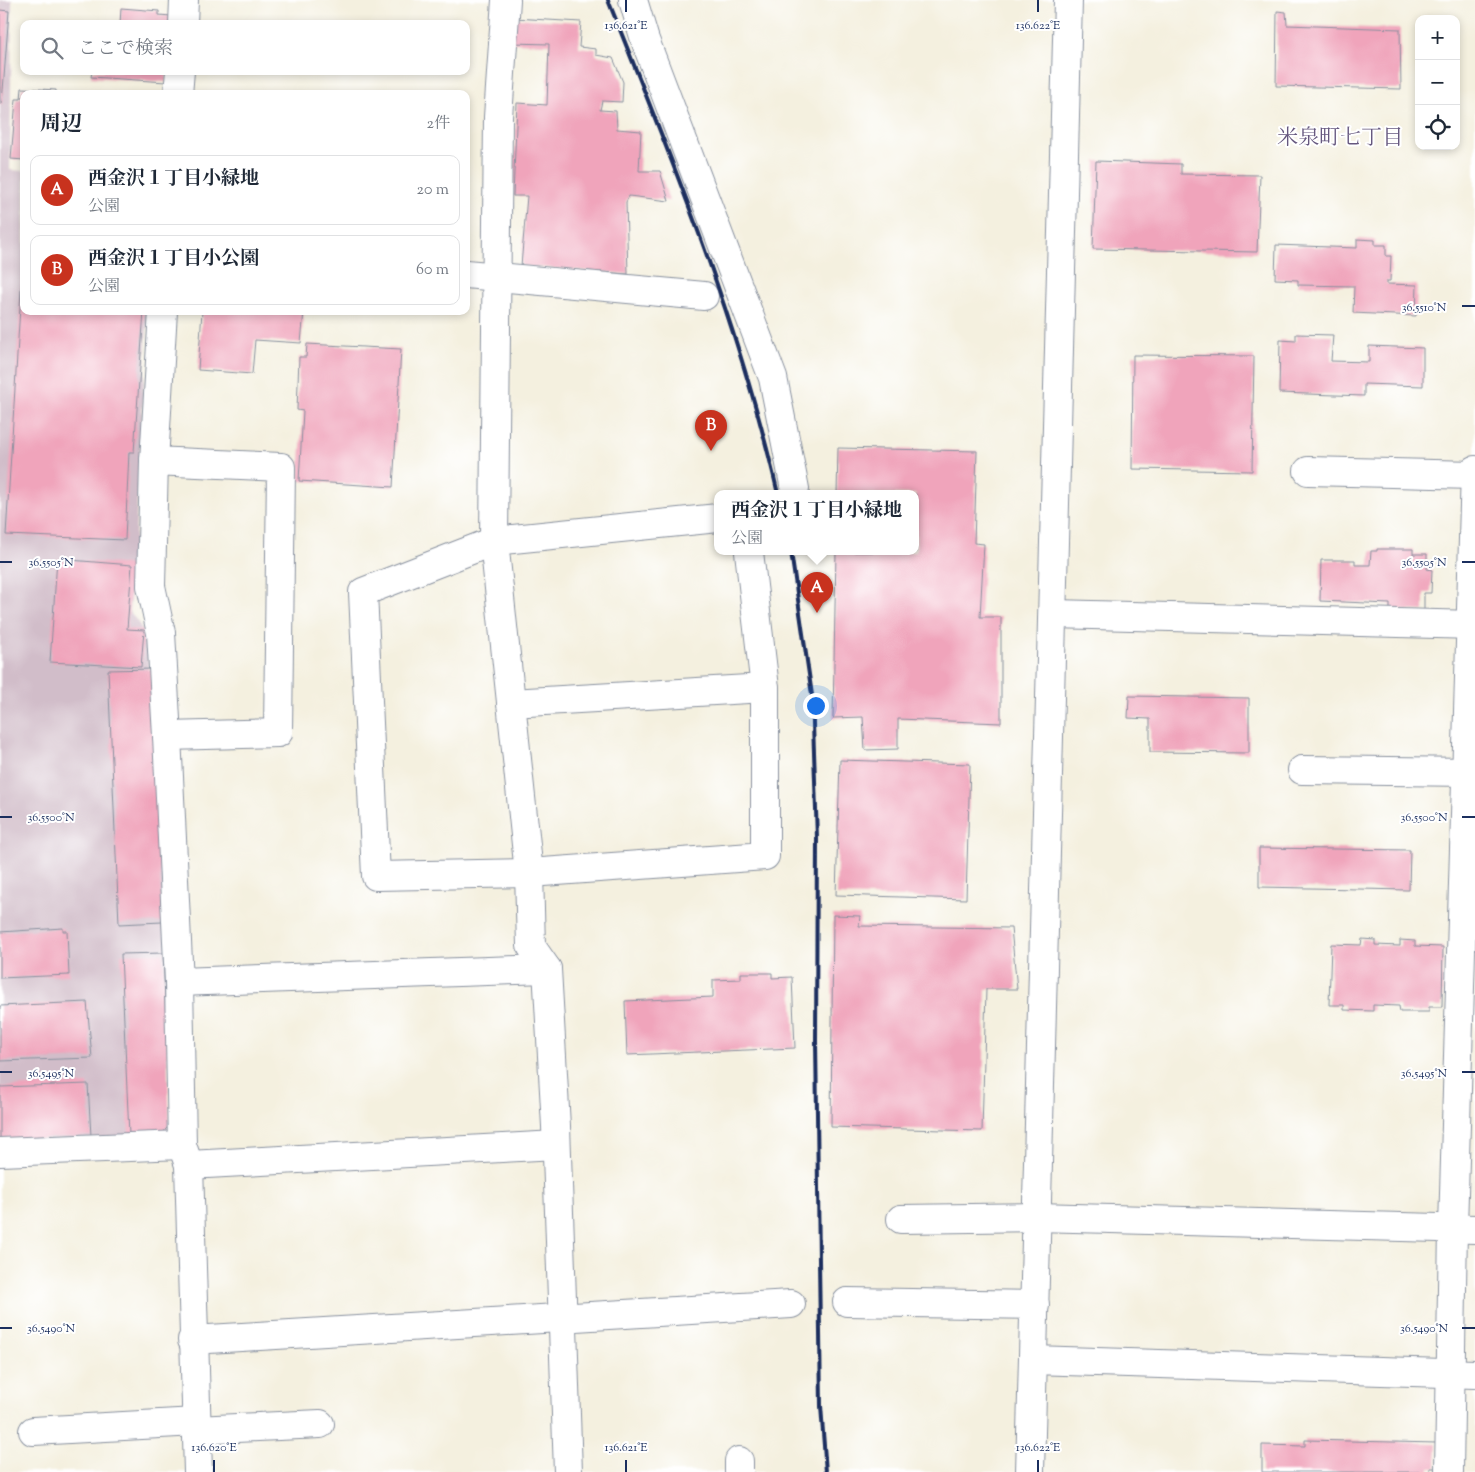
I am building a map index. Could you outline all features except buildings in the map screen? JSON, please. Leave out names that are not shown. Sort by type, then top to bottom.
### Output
[{"type":"street","points":[[183,20],[184,0]]},
{"type":"street","points":[[506,0],[498,118],[495,276],[494,541],[529,873],[531,946],[548,969],[568,1472]]},
{"type":"street","points":[[633,0],[645,40],[773,378],[795,489]]},
{"type":"street","points":[[1030,1472],[1068,0]]},
{"type":"street","points":[[178,90],[180,75]]},
{"type":"street","points":[[470,274],[704,296]]},
{"type":"street","points":[[163,315],[154,461],[151,586],[161,633],[167,736],[179,982],[198,1472]]},
{"type":"street","points":[[154,461],[281,467],[278,733],[167,736]]},
{"type":"street","points":[[1449,1472],[1463,1374],[1475,470]]},
{"type":"street","points":[[1308,471],[1475,475]]},
{"type":"street","points":[[714,518],[494,541],[363,592],[376,876],[529,873],[765,856],[765,688],[749,555]]},
{"type":"street","points":[[1053,614],[1472,625]]},
{"type":"street","points":[[511,703],[765,688]]},
{"type":"street","points":[[1302,770],[1470,772]]},
{"type":"street","points":[[179,982],[548,969]]},
{"type":"street","points":[[0,1152],[185,1155],[556,1145]]},
{"type":"street","points":[[900,1219],[1037,1217],[1464,1228]]},
{"type":"street","points":[[846,1302],[1035,1305]]},
{"type":"street","points":[[192,1340],[791,1304]]},
{"type":"street","points":[[1033,1360],[1463,1374]]},
{"type":"street","points":[[33,1431],[320,1424]]},
{"type":"shaded area","points":[[0,0],[12,0],[10,170],[20,171],[20,315],[148,315],[133,575],[129,610],[147,636],[167,934],[168,1136],[0,1141]]},
{"type":"railway","points":[[608,0],[703,244],[744,368],[777,490]]},
{"type":"railway","points":[[791,555],[812,695],[817,838],[816,1041],[821,1406],[826,1472]]},
{"type":"place","name":"西金沢１丁目小公園","points":[[711,451]]},
{"type":"place","name":"西金沢１丁目小緑地","points":[[817,613]]},
{"type":"district","name":"米泉町七丁目","points":[[1340,137]]}]
